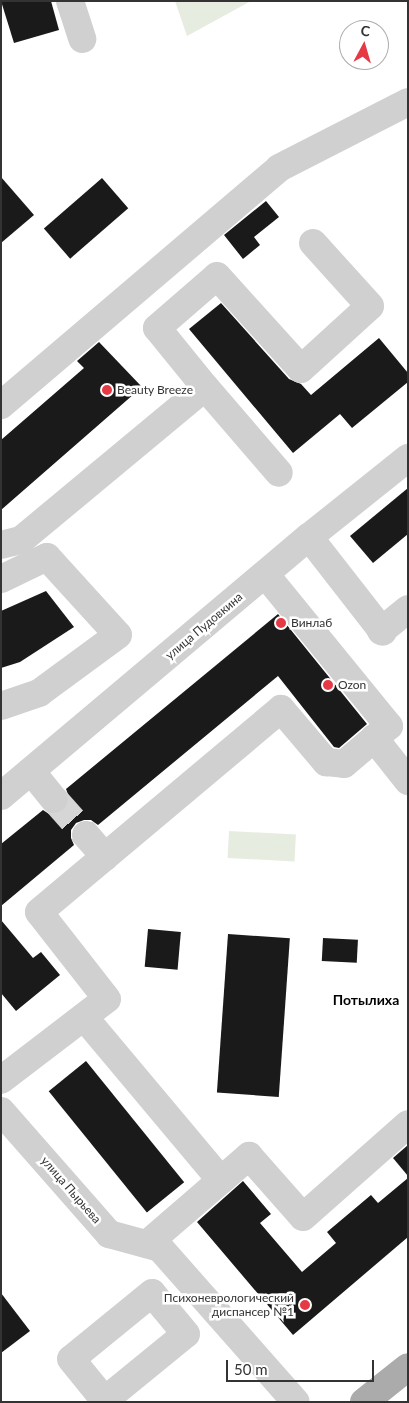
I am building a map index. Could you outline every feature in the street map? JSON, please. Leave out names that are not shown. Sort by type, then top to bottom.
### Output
[{"type":"main road","points":[[364,1402],[408,1366]]},
{"type":"street","points":[[70,1],[82,39]]},
{"type":"street","points":[[1,405],[279,168],[408,102]]},
{"type":"street","points":[[279,473],[157,328],[217,276],[301,369],[370,306],[313,243]]},
{"type":"street","points":[[1,545],[21,540],[205,387]]},
{"type":"street","name":"улица Пудовкина","points":[[1,796],[309,537],[408,458]]},
{"type":"street","points":[[309,537],[382,631],[408,609]]},
{"type":"street","points":[[1,579],[47,557],[118,635],[39,693],[1,706]]},
{"type":"street","points":[[1,1080],[107,999],[39,912],[281,710],[326,762],[344,764],[389,726],[265,574]]},
{"type":"street","points":[[374,738],[408,780]]},
{"type":"street","points":[[31,771],[54,800]]},
{"type":"street","points":[[86,835],[105,857]]},
{"type":"street","points":[[84,1017],[221,1180]]},
{"type":"street","name":"улица Пырьева","points":[[1,1111],[109,1234],[160,1248],[296,1402]]},
{"type":"street","points":[[147,1244],[249,1156],[303,1217],[408,1124]]},
{"type":"shaded area","points":[[175,1],[251,1],[187,36]]},
{"type":"shaded area","points":[[229,831],[296,835],[294,861],[228,858]]},
{"type":"building","points":[[1,1],[51,1],[59,30],[14,43]]},
{"type":"building","points":[[1,177],[34,215],[1,243]]},
{"type":"building","points":[[102,178],[128,208],[70,259],[44,229]]},
{"type":"building","points":[[266,201],[279,217],[254,237],[260,245],[243,259],[224,235]]},
{"type":"building","points":[[221,303],[289,379],[301,384],[311,395],[379,338],[408,373],[408,382],[352,428],[340,414],[293,453],[189,329]]},
{"type":"building","points":[[99,342],[142,387],[1,510],[1,440],[84,368],[77,361]]},
{"type":"building","points":[[408,488],[408,534],[373,563],[350,536]]},
{"type":"building","points":[[46,591],[74,627],[20,662],[1,668],[1,611]]},
{"type":"building","points":[[278,614],[367,724],[339,748],[334,747],[278,676],[98,825],[91,820],[76,823],[71,830],[71,838],[74,845],[1,906],[1,844],[43,810],[49,814],[64,811],[69,804],[66,789]]},
{"type":"building","points":[[1,920],[33,958],[41,952],[60,975],[16,1011],[1,993]]},
{"type":"building","points":[[148,929],[181,932],[178,970],[145,967]]},
{"type":"building","points":[[228,934],[290,938],[279,1097],[217,1093]]},
{"type":"building","points":[[323,938],[358,940],[357,963],[322,961]]},
{"type":"building","points":[[86,1061],[184,1182],[147,1212],[49,1091]]},
{"type":"building","points":[[408,1145],[408,1176],[393,1158]]},
{"type":"building","points":[[408,1178],[408,1237],[293,1335],[197,1222],[243,1181],[271,1214],[260,1223],[302,1272],[336,1243],[327,1232],[371,1195],[378,1203]]},
{"type":"building","points":[[1,1293],[30,1331],[1,1353]]},
{"type":"tunnel","points":[[54,799],[86,835]]},
{"type":"place","name":"Beauty Breeze","points":[[107,390]]},
{"type":"place","name":"Винлаб","points":[[281,623]]},
{"type":"place","name":"Ozon","points":[[328,685]]},
{"type":"place","name":"Психоневрологический диспансер №1","points":[[305,1305]]},
{"type":"district","name":"Потылиха","points":[[366,1000]]}]
